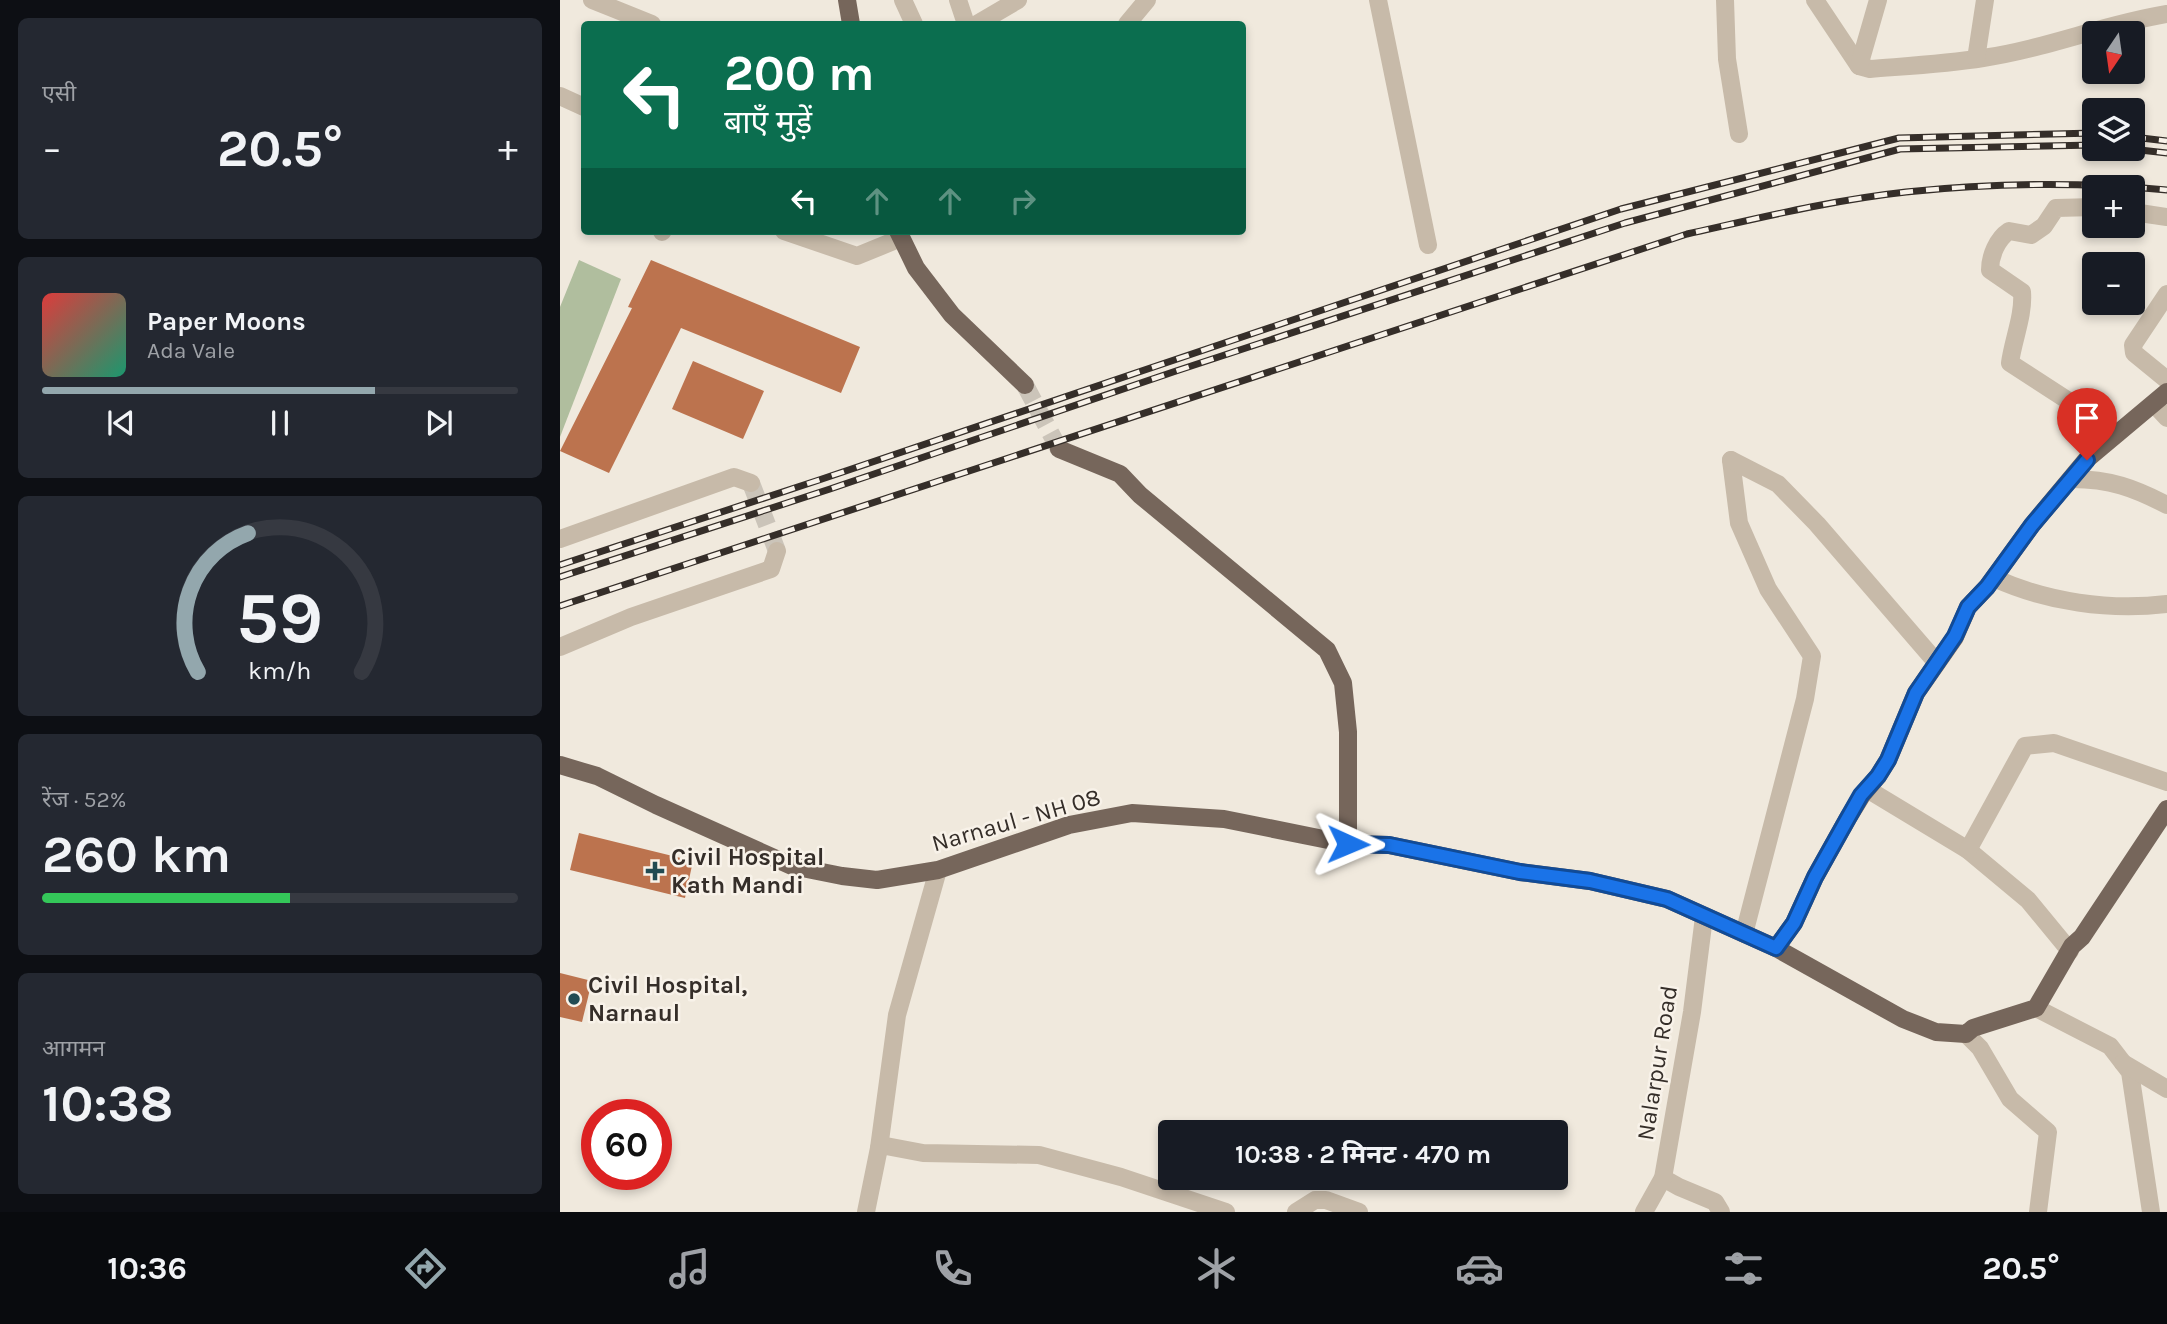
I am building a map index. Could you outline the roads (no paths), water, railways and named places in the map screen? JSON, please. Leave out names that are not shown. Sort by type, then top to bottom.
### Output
[{"type":"main road","points":[[847,0],[850,21]]},
{"type":"main road","points":[[900,235],[916,268],[952,315],[1026,385]]},
{"type":"main road","points":[[1776,948],[1794,923],[1815,877],[1848,818],[1888,760],[1916,693],[1955,636],[1968,607],[2087,460],[2160,398]]},
{"type":"main road","points":[[1059,449],[1120,474],[1140,495],[1327,650],[1343,683],[1348,732],[1348,844]]},
{"type":"main road","name":"Narnaul - NH 08","points":[[560,765],[597,776],[792,866],[877,880],[938,870],[1069,825],[1132,813],[1224,820],[1348,844],[1389,845],[1520,872],[1590,881],[1667,899],[1776,948],[1903,1019],[1936,1032],[1966,1034]]},
{"type":"main road","points":[[1966,1034],[1973,1028],[2036,1008],[2070,951],[2167,808]]},
{"type":"street","points":[[592,0],[644,21]]},
{"type":"street","points":[[903,0],[913,21]]},
{"type":"street","points":[[958,0],[965,21]]},
{"type":"street","points":[[982,21],[1017,0]]},
{"type":"street","points":[[1130,21],[1147,0]]},
{"type":"street","points":[[1378,0],[1428,244]]},
{"type":"street","points":[[1725,0],[1727,59],[1739,134]]},
{"type":"street","points":[[1815,0],[1859,66],[1870,69],[1976,59],[2167,14]]},
{"type":"street","points":[[1859,66],[1878,0]]},
{"type":"street","points":[[1976,59],[1985,0]]},
{"type":"street","points":[[560,96],[581,106]]},
{"type":"street","points":[[2082,207],[2056,208],[2044,226],[2031,234],[2009,231],[2001,236],[1990,260],[1990,271],[2022,292],[2023,304],[2010,363],[2118,433]]},
{"type":"street","points":[[2145,214],[2167,217]]},
{"type":"street","points":[[796,235],[857,256],[897,235]]},
{"type":"street","points":[[2167,293],[2133,345],[2134,353],[2167,380]]},
{"type":"street","points":[[2160,398],[2167,418]]},
{"type":"street","points":[[1744,934],[1805,699],[1812,656],[1768,589],[1739,523],[1731,460],[1778,484],[1937,663]]},
{"type":"street","points":[[560,538],[734,477],[751,483]]},
{"type":"street","points":[[2072,478],[2096,479],[2126,486],[2167,505]]},
{"type":"street","points":[[560,647],[631,617],[771,569],[777,551]]},
{"type":"street","points":[[1994,578],[2012,586],[2075,603],[2152,606],[2167,604]]},
{"type":"street","points":[[1968,850],[2025,746],[2054,744],[2167,782]]},
{"type":"street","points":[[1867,789],[1968,850],[2028,900],[2070,951]]},
{"type":"street","points":[[866,1212],[879,1148],[897,1015],[938,870]]},
{"type":"street","name":"Nalarpur Road","points":[[1644,1212],[1663,1178],[1692,1013],[1704,917]]},
{"type":"street","points":[[2036,1008],[2110,1046],[2130,1072],[2151,1212]]},
{"type":"street","points":[[1966,1034],[1980,1048],[2010,1099],[2048,1132],[2038,1212]]},
{"type":"street","points":[[2123,1063],[2167,1089]]},
{"type":"street","points":[[879,1148],[886,1146],[923,1153],[1038,1155],[1121,1177],[1226,1212]]},
{"type":"street","points":[[1663,1178],[1715,1202],[1721,1212]]},
{"type":"street","points":[[1296,1212],[1315,1200],[1326,1200],[1359,1212]]},
{"type":"tunnel","points":[[1025,385],[1059,449]]},
{"type":"tunnel","points":[[751,483],[777,551]]},
{"type":"railway","points":[[560,565],[1621,209],[1899,138],[2082,133]]},
{"type":"railway","points":[[2145,138],[2167,141]]},
{"type":"railway","points":[[560,577],[1625,223],[1900,149],[2082,145]]},
{"type":"railway","points":[[2145,151],[2167,153]]},
{"type":"railway","points":[[560,606],[1687,234],[1878,195],[1938,189],[2069,185],[2167,190]]},
{"type":"place","name":"Civil Hospital Kath Mandi","points":[[655,871]]},
{"type":"place","name":"Civil Hospital, Narnaul","points":[[574,999]]}]
